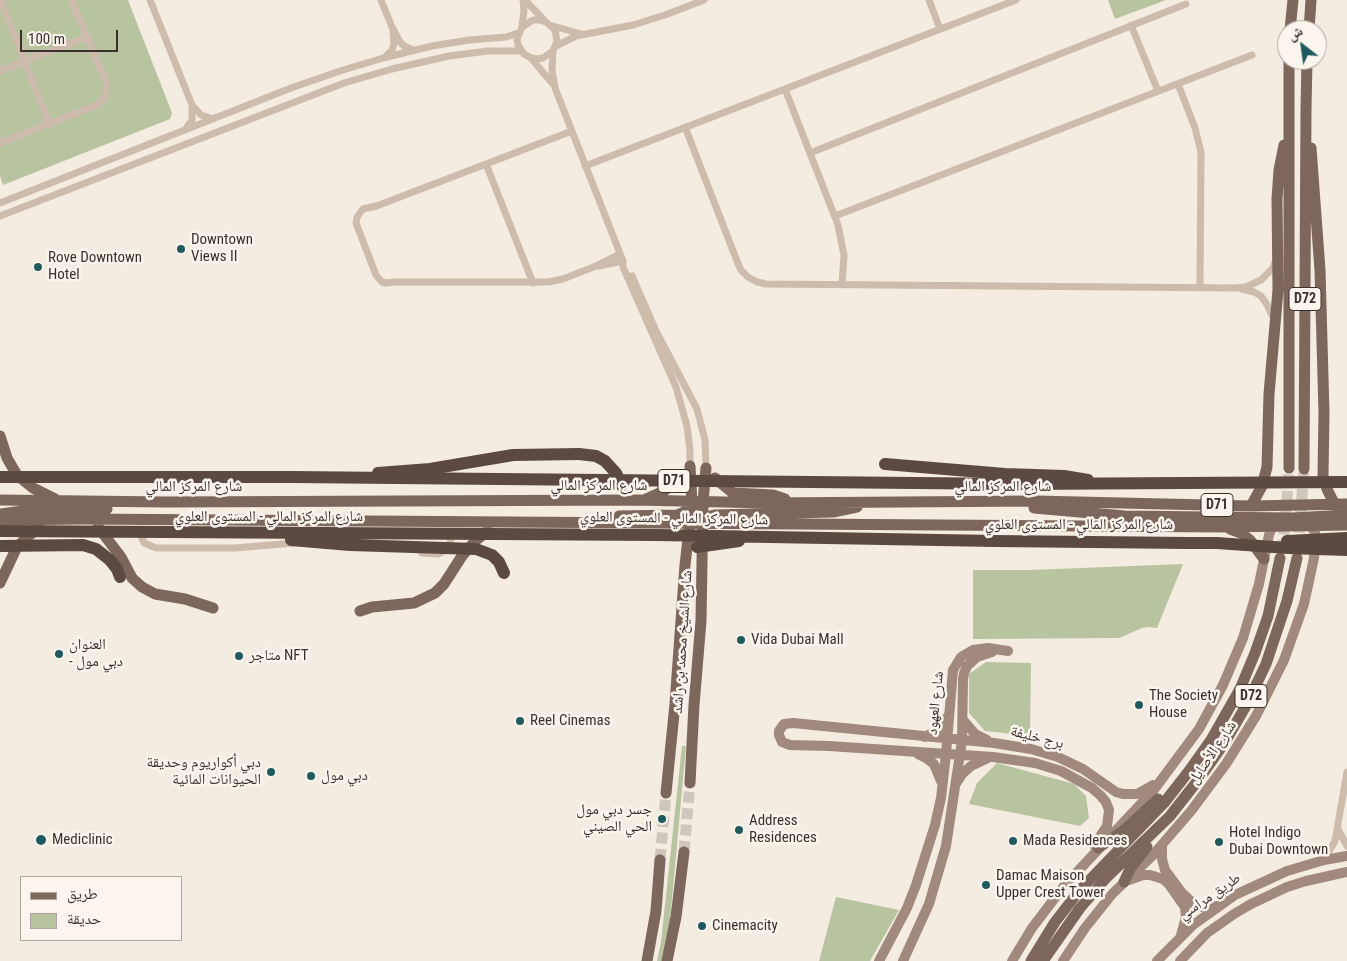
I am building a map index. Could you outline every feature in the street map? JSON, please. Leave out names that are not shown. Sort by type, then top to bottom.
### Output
[{"type":"highway","points":[[360,478],[376,473],[436,468],[513,455],[585,454],[596,456],[610,465],[619,478],[622,488]]},
{"type":"highway","points":[[885,464],[996,473],[1064,476],[1102,483]]},
{"type":"highway","name":"D71","points":[[0,477],[1019,484],[1347,482]]},
{"type":"highway","points":[[697,547],[734,542],[748,530]]},
{"type":"highway","name":"شارع المركز المالي - المستوى العلوي","points":[[0,531],[249,533],[748,530],[986,541],[1217,543],[1272,548],[1347,550]]},
{"type":"highway","points":[[249,533],[285,540],[341,544],[476,549],[492,555],[504,572]]},
{"type":"highway","points":[[1217,543],[1347,538]]},
{"type":"highway","points":[[0,546],[84,545],[96,549],[110,560],[117,568],[120,577]]},
{"type":"main road","points":[[1291,20],[1292,0]]},
{"type":"main road","points":[[1310,20],[1311,0]]},
{"type":"main road","name":"D72","points":[[1289,70],[1289,468]]},
{"type":"main road","name":"D72","points":[[1304,469],[1308,70]]},
{"type":"main road","points":[[1251,506],[1266,473],[1278,257],[1276,219],[1278,180],[1289,129]]},
{"type":"main road","points":[[1306,129],[1313,159],[1319,238],[1324,413],[1323,476],[1326,490],[1341,505]]},
{"type":"main road","points":[[0,436],[7,458],[17,475],[33,488],[59,500]]},
{"type":"main road","points":[[637,500],[664,492],[690,466]]},
{"type":"main road","points":[[690,466],[696,505]]},
{"type":"main road","points":[[706,468],[715,479],[733,493],[773,495],[790,503]]},
{"type":"main road","points":[[523,522],[542,516],[677,515],[696,505],[706,468]]},
{"type":"main road","name":"شارع المركز المالي","points":[[0,500],[166,502],[637,500],[674,501],[696,505],[872,502],[1081,502],[1251,506],[1341,505]]},
{"type":"main road","points":[[674,501],[680,510],[677,515]]},
{"type":"main road","points":[[0,520],[146,507],[166,502]]},
{"type":"main road","points":[[0,514],[57,520],[690,524],[709,520],[833,512],[872,502]]},
{"type":"main road","points":[[973,502],[1112,515],[1292,518],[1347,525]]},
{"type":"main road","name":"شارع الشيخ محمد بن راشد","points":[[690,783],[703,562],[709,520],[696,505]]},
{"type":"main road","name":"شارع الشيخ محمد بن راشد","points":[[666,793],[673,728],[685,565],[690,524],[696,505]]},
{"type":"main road","points":[[1317,522],[1347,515]]},
{"type":"main road","points":[[81,519],[94,523],[102,530],[121,557],[132,578],[142,587],[156,594],[185,599],[213,608]]},
{"type":"main road","points":[[0,583],[12,557],[25,539],[40,526],[57,520]]},
{"type":"main road","name":"D71","points":[[709,520],[748,530],[1272,527],[1317,522]]},
{"type":"main road","points":[[360,612],[372,607],[414,603],[435,593],[441,588],[462,556],[476,540],[487,531],[506,522]]},
{"type":"main road","points":[[640,524],[674,537],[680,545],[685,565]]},
{"type":"main road","points":[[1226,527],[1241,533],[1250,540],[1264,559]]},
{"type":"main road","points":[[703,562],[712,541],[720,533],[748,530]]},
{"type":"main road","points":[[1314,558],[1330,543],[1347,534]]},
{"type":"main road","name":"شارع الأصايل","points":[[1030,961],[1079,891],[1150,818],[1177,787],[1221,723],[1248,671],[1268,616],[1280,558]]},
{"type":"main road","name":"شارع الأصايل","points":[[1043,961],[1067,925],[1093,892],[1170,816],[1225,742],[1257,684],[1281,622],[1297,558]]},
{"type":"main road","points":[[673,728],[692,731]]},
{"type":"main road","points":[[1098,848],[1135,821],[1189,772]]},
{"type":"main road","points":[[1124,882],[1134,863],[1170,816]]},
{"type":"main road","points":[[667,961],[676,917],[684,852]]},
{"type":"main road","points":[[647,961],[656,911],[660,860]]},
{"type":"street","points":[[0,143],[96,105],[105,98],[107,92],[106,81],[71,0]]},
{"type":"street","points":[[381,0],[400,42],[409,49],[414,50]]},
{"type":"street","points":[[524,0],[549,24],[556,35],[552,70],[555,88],[624,269],[676,387],[687,426],[690,466]]},
{"type":"street","points":[[524,0],[518,45],[521,51],[531,58],[544,72],[555,88]]},
{"type":"street","points":[[531,58],[543,58],[569,39],[584,34],[633,25],[704,0]]},
{"type":"street","points":[[929,0],[940,29]]},
{"type":"street","points":[[585,166],[1016,0]]},
{"type":"street","points":[[1,1],[50,124]]},
{"type":"street","points":[[153,1],[192,105],[192,120],[186,130]]},
{"type":"street","points":[[810,153],[1186,4]]},
{"type":"street","points":[[0,203],[315,79],[383,58],[451,43],[506,37],[520,30],[533,20],[567,31],[584,34]]},
{"type":"street","points":[[1131,25],[1158,91]]},
{"type":"street","points":[[383,58],[388,55],[394,44],[392,27]]},
{"type":"street","points":[[0,71],[87,37]]},
{"type":"street","points":[[0,216],[344,83],[392,69],[449,56],[488,51],[521,51]]},
{"type":"street","points":[[835,216],[1252,55]]},
{"type":"street","points":[[1178,84],[1195,128],[1201,152],[1200,287]]},
{"type":"street","points":[[785,89],[835,216],[843,250],[842,285]]},
{"type":"street","points":[[192,105],[201,115],[213,119]]},
{"type":"street","points":[[685,127],[741,270],[748,277],[766,284],[1234,288],[1246,287],[1261,280],[1273,268],[1278,257]]},
{"type":"street","points":[[572,131],[376,206],[366,212],[360,222],[360,232],[375,271],[386,279],[395,282],[533,283],[563,279],[596,266],[606,265],[621,257]]},
{"type":"street","points":[[486,164],[533,283]]},
{"type":"street","points":[[621,257],[627,265],[656,331],[696,409],[705,440],[706,468]]},
{"type":"street","points":[[1234,288],[1254,292],[1261,296],[1275,323]]},
{"type":"street","points":[[1272,527],[1292,518]]},
{"type":"street","points":[[146,520],[141,528],[141,536],[144,543],[156,548],[230,548],[295,543],[432,554],[443,553],[448,549],[451,539],[446,530],[442,527],[417,522]]},
{"type":"street","name":"شارع الأصايل","points":[[1064,961],[1094,916],[1124,882],[1162,845],[1212,785],[1241,742],[1266,697],[1295,633],[1304,604],[1314,558],[1317,522]]},
{"type":"street","name":"شارع الأصايل","points":[[1012,961],[1047,906],[1081,866],[1141,804],[1164,777],[1199,729],[1223,685],[1248,622],[1256,597],[1268,535],[1272,527]]},
{"type":"street","name":"شارع العهود","points":[[879,961],[896,931],[916,885],[935,825],[944,773],[952,674],[955,665],[961,657],[978,649],[994,648],[1008,650],[984,654],[967,666],[963,680],[961,747],[946,846],[929,904],[903,961]]},
{"type":"street","points":[[924,737],[939,729],[949,715]]},
{"type":"street","points":[[963,720],[974,734],[994,743]]},
{"type":"street","name":"برج خليفة","points":[[910,751],[790,745],[782,742],[779,731],[788,722],[948,739],[961,747],[994,743],[1044,752],[1083,769],[1116,792],[1123,794],[1137,794],[1164,777]]},
{"type":"street","points":[[910,751],[946,754],[961,747],[1028,753],[1044,752]]},
{"type":"street","points":[[961,747],[993,757],[1035,763],[1060,771],[1082,782],[1101,796],[1109,810],[1107,826],[1081,866]]},
{"type":"street","points":[[910,751],[934,764],[940,774],[942,784]]},
{"type":"street","points":[[956,783],[971,766],[981,760],[993,757]]},
{"type":"street","points":[[944,773],[948,771],[950,775],[946,846]]},
{"type":"street","points":[[1324,860],[1332,848],[1338,827],[1347,772]]},
{"type":"street","points":[[1338,827],[1341,838],[1347,846]]},
{"type":"street","points":[[1162,845],[1162,859],[1165,870],[1190,901],[1196,906],[1218,906]]},
{"type":"street","name":"طريق مراسي","points":[[1157,961],[1181,935],[1218,906],[1269,878],[1324,860],[1347,856]]},
{"type":"street","name":"طريق مراسي","points":[[1180,961],[1216,927],[1251,904],[1278,891],[1306,881],[1347,872]]},
{"type":"street","points":[[1124,882],[1150,874],[1168,883],[1185,907],[1186,917],[1181,935]]},
{"type":"green space","points":[[0,0],[128,0],[172,113],[170,119],[3,185],[0,176]]},
{"type":"green space","points":[[1108,0],[1166,0],[1115,19]]},
{"type":"green space","points":[[1183,564],[1157,628],[1142,628],[1119,638],[973,639],[973,570],[1030,570]]},
{"type":"green space","points":[[986,662],[1031,663],[1030,736],[985,731],[969,713],[969,674]]},
{"type":"green space","points":[[682,746],[686,746],[669,932],[663,961],[657,961],[661,942]]},
{"type":"green space","points":[[997,763],[1074,784],[1086,796],[1089,818],[1080,826],[969,804],[977,783]]},
{"type":"green space","points":[[836,897],[899,910],[870,961],[819,961]]},
{"type":"tunnel","points":[[1282,551],[1289,468]]},
{"type":"tunnel","points":[[1298,549],[1304,469]]},
{"type":"tunnel","points":[[684,852],[690,783]]},
{"type":"tunnel","points":[[660,860],[666,793]]},
{"type":"place","name":"Downtown Views II","points":[[181,249]]},
{"type":"place","name":"Rove Downtown Hotel","points":[[38,267]]},
{"type":"place","name":"Vida Dubai Mall","points":[[741,640]]},
{"type":"place","name":"العنوان - دبي مول","points":[[59,654]]},
{"type":"place","name":"متاجر NFT","points":[[239,656]]},
{"type":"place","name":"The Society House","points":[[1139,705]]},
{"type":"place","name":"Reel Cinemas","points":[[520,721]]},
{"type":"place","name":"دبي أكواريوم وحديقة الحيوانات المائية","points":[[271,772]]},
{"type":"place","name":"دبي مول","points":[[311,776]]},
{"type":"place","name":"جسر دبي مول الحي الصيني","points":[[662,819]]},
{"type":"place","name":"Address Residences","points":[[739,830]]},
{"type":"place","name":"Mediclinic","points":[[41,840]]},
{"type":"place","name":"Mada Residences","points":[[1013,841]]},
{"type":"place","name":"Hotel Indigo Dubai Downtown","points":[[1219,842]]},
{"type":"place","name":"Damac Maison Upper Crest Tower","points":[[986,885]]},
{"type":"place","name":"Cinemacity","points":[[702,926]]}]
